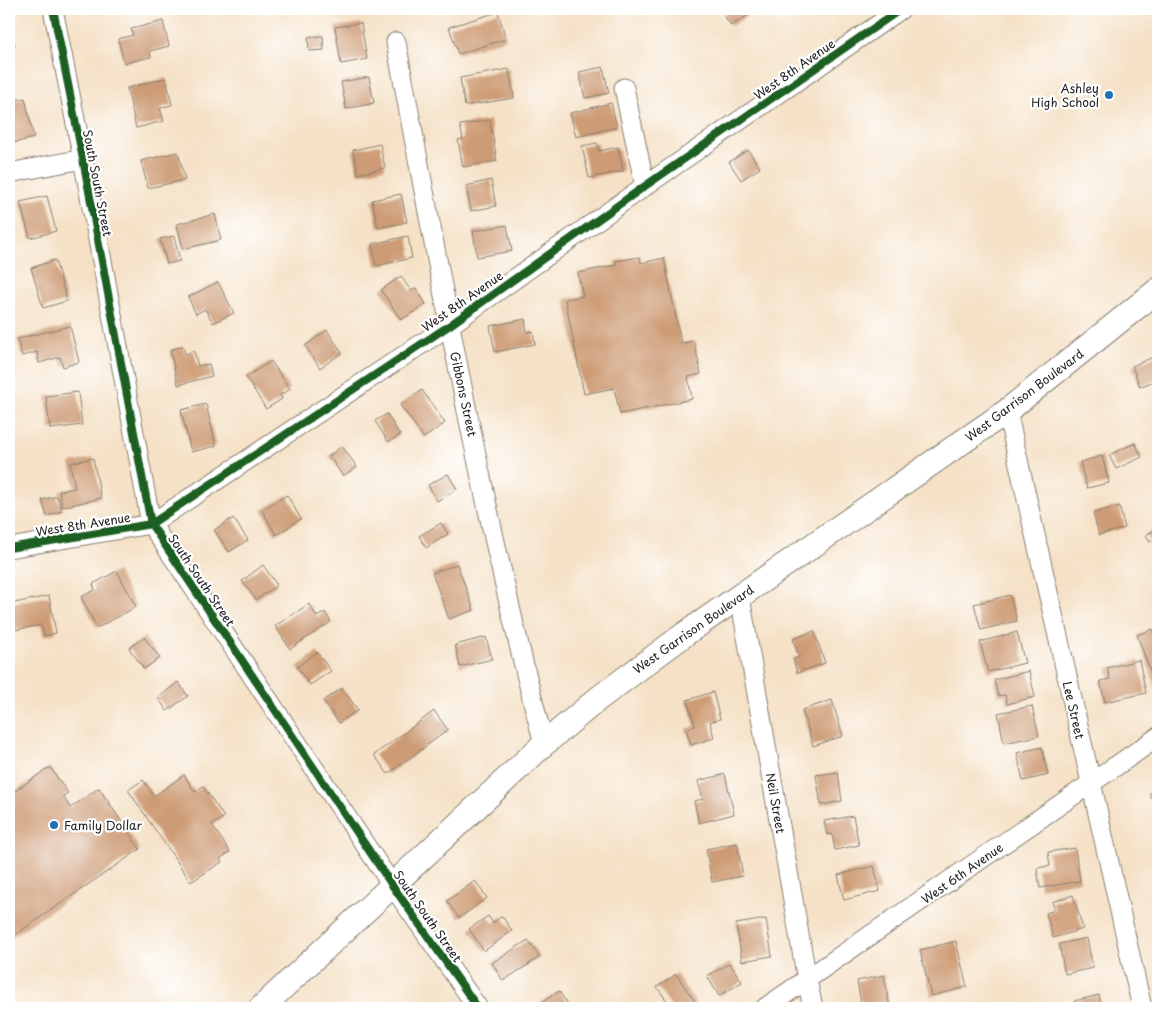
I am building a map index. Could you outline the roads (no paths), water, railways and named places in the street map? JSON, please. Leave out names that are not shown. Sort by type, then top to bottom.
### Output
[{"type":"main road","name":"West Garrison Boulevard","points":[[261,1008],[544,744],[627,676],[1006,411],[1158,290]]},
{"type":"street","name":"South South Street","points":[[52,9],[83,159],[151,524],[392,885],[478,1008]]},
{"type":"street","name":"West 8th Avenue","points":[[9,548],[151,524],[450,325],[645,186],[901,9]]},
{"type":"street","name":"Gibbons Street","points":[[396,42],[450,325],[518,646],[544,744]]},
{"type":"street","points":[[624,88],[645,186]]},
{"type":"street","points":[[9,173],[83,159]]},
{"type":"street","name":"Lee Street","points":[[1006,411],[1142,1008]]},
{"type":"street","name":"Neil Street","points":[[740,597],[813,1008]]},
{"type":"street","name":"West 6th Avenue","points":[[765,1008],[1158,737]]},
{"type":"place","name":"Ashley High School","points":[[1109,95]]},
{"type":"place","name":"Family Dollar","points":[[54,825]]}]
